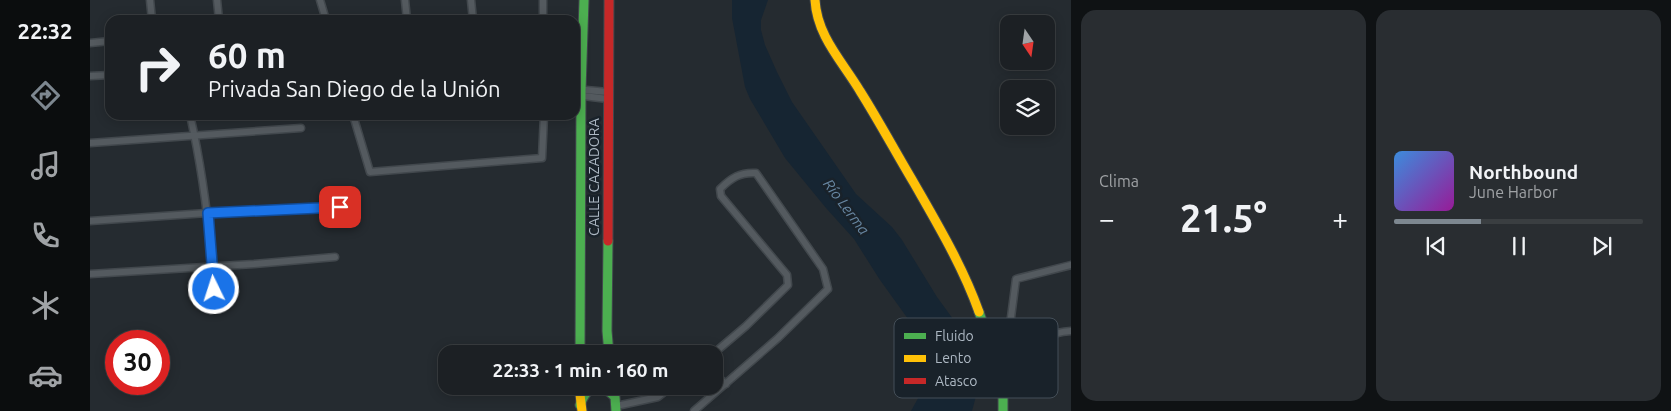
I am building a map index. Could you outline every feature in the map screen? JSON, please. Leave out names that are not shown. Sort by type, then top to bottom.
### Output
[{"type":"street","points":[[150,0],[152,15]]},
{"type":"street","points":[[217,0],[218,15]]},
{"type":"street","points":[[320,0],[324,15]]},
{"type":"street","points":[[405,0],[406,15]]},
{"type":"street","points":[[472,0],[473,15]]},
{"type":"street","points":[[543,0],[543,15]]},
{"type":"street","name":"CALLE CAZADORA","points":[[580,62],[584,0]]},
{"type":"street","points":[[815,0],[816,15],[827,41],[860,91],[940,229],[970,287],[983,318]]},
{"type":"street","name":"CALLE CAZADORA","points":[[608,345],[608,95],[610,1]]},
{"type":"street","points":[[90,43],[105,42]]},
{"type":"street","points":[[90,76],[105,75]]},
{"type":"street","points":[[580,93],[608,95]]},
{"type":"street","points":[[191,120],[208,213],[214,289]]},
{"type":"street","points":[[354,120],[370,172],[542,158],[544,120]]},
{"type":"street","name":"CALLE CAZADORA","points":[[578,120],[580,345]]},
{"type":"street","points":[[90,143],[301,128]]},
{"type":"street","points":[[694,411],[778,338],[828,289],[823,269],[756,173],[745,172],[729,179],[720,189],[721,196],[787,275],[788,285],[723,346]]},
{"type":"street","points":[[90,221],[340,207]]},
{"type":"street","points":[[90,274],[335,257]]},
{"type":"street","points":[[1010,318],[1016,279],[1071,265]]},
{"type":"street","points":[[1058,335],[1071,332]]},
{"type":"street","points":[[581,408],[585,393],[596,386],[608,389],[615,397],[618,409],[661,395]]},
{"type":"street","points":[[580,395],[581,408]]},
{"type":"street","points":[[1003,398],[1003,411]]},
{"type":"water","name":"Río Lerma","points":[[732,0],[768,0],[761,20],[761,30],[765,45],[792,102],[856,194],[892,227],[902,240],[952,318],[907,318],[854,239],[785,158],[750,99],[745,87],[732,18]]},
{"type":"water","points":[[918,398],[976,398],[972,411],[911,411]]},
{"type":"traffic: fast","points":[[580,345],[581,90],[584,0]]},
{"type":"traffic: fast","points":[[608,241],[608,345]]},
{"type":"traffic: fast","points":[[979,312],[981,318]]},
{"type":"traffic: fast","points":[[580,405],[586,393],[594,388],[599,388],[604,389],[615,397],[616,411]]},
{"type":"traffic: fast","points":[[1003,398],[1003,411]]},
{"type":"traffic: slow","points":[[815,0],[820,25],[825,37],[874,114],[941,230],[958,262],[979,312]]},
{"type":"traffic: slow","points":[[580,395],[582,411]]},
{"type":"traffic: jam","points":[[608,241],[609,0]]},
{"type":"route","points":[[214,289],[208,213],[340,207]]}]
